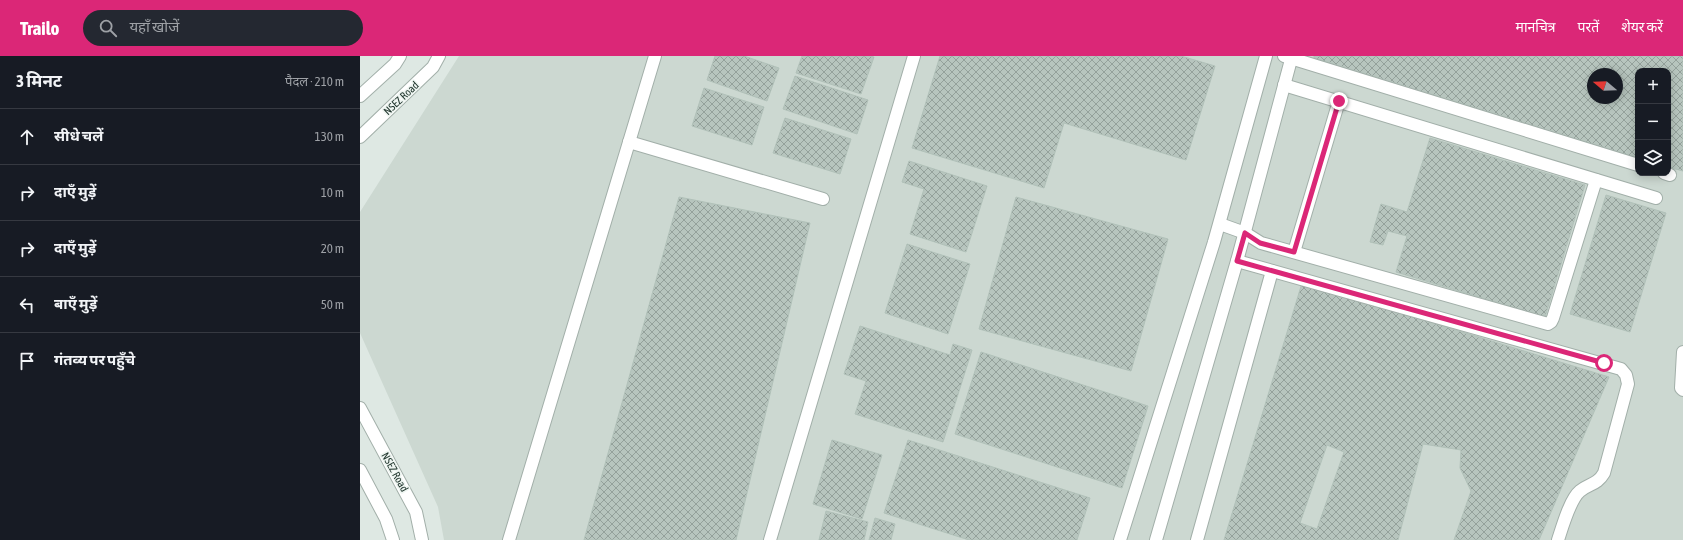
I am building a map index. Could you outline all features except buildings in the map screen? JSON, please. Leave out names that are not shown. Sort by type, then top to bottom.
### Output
[{"type":"street","points":[[360,96],[395,64],[400,56]]},
{"type":"street","name":"NSEZ Road","points":[[360,137],[429,72],[439,56]]},
{"type":"street","points":[[509,540],[655,56]]},
{"type":"street","points":[[770,540],[914,56]]},
{"type":"street","points":[[1120,540],[1220,224],[1266,56]]},
{"type":"street","points":[[1156,540],[1245,233],[1284,85],[1289,57],[1635,164]]},
{"type":"street","points":[[1284,85],[1656,198]]},
{"type":"street","points":[[1294,252],[1339,101]]},
{"type":"street","points":[[629,142],[823,199]]},
{"type":"street","points":[[1220,224],[1245,233],[1260,243],[1548,324],[1553,318],[1596,180]]},
{"type":"street","points":[[1237,261],[1621,369],[1626,375],[1628,384],[1604,473],[1600,480],[1579,492],[1573,500],[1558,540]]},
{"type":"street","points":[[1197,540],[1272,270]]},
{"type":"street","points":[[1683,352],[1681,388],[1683,390]]},
{"type":"street","name":"NSEZ Road","points":[[360,408],[416,512],[422,540]]},
{"type":"street","points":[[360,470],[386,519],[393,540]]},
{"type":"shaded area","points":[[459,56],[1683,56],[1683,540],[444,540],[438,507],[360,333],[360,212]]},
{"type":"route","points":[[1339,101],[1294,252],[1260,243],[1245,233],[1237,261],[1604,363]]}]
